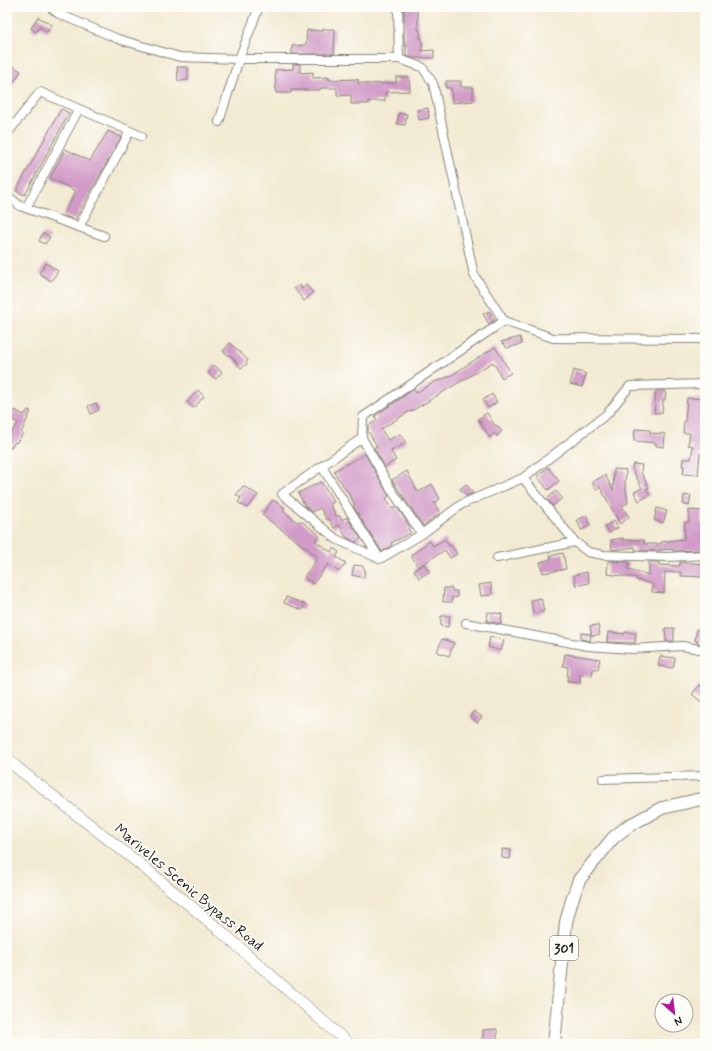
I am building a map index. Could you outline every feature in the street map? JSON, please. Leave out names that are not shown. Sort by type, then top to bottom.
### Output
[{"type":"main road","name":"Mariveles Scenic Bypass Road","points":[[7,757],[16,767],[136,861],[216,927],[349,1044]]},
{"type":"main road","name":"301","points":[[554,1044],[566,922],[579,880],[613,838],[628,826],[662,808],[705,798]]},
{"type":"street","points":[[50,7],[59,14],[118,39],[180,57],[239,59],[399,59],[422,67],[433,83],[474,275],[504,320],[554,338],[705,339]]},
{"type":"street","points":[[219,122],[239,59],[259,7]]},
{"type":"street","points":[[398,7],[399,59]]},
{"type":"street","points":[[7,134],[40,92],[140,136]]},
{"type":"street","points":[[26,208],[79,109]]},
{"type":"street","points":[[79,227],[130,131]]},
{"type":"street","points":[[7,194],[20,206],[104,236]]},
{"type":"street","points":[[422,534],[392,491],[362,438],[363,417],[504,320]]},
{"type":"street","points":[[380,559],[422,534],[462,504],[523,478],[606,414],[630,386],[705,384]]},
{"type":"street","points":[[362,438],[282,494],[336,539],[380,559]]},
{"type":"street","points":[[322,467],[380,559]]},
{"type":"street","points":[[523,478],[575,542],[588,552],[603,555],[667,557],[705,555]]},
{"type":"street","points":[[498,558],[575,542]]},
{"type":"street","points":[[466,623],[588,646],[631,649],[682,646],[705,650]]},
{"type":"street","points":[[603,779],[705,776]]},
{"type":"building","points":[[404,7],[418,7],[418,30],[420,30],[420,38],[422,38],[422,51],[434,50],[434,58],[413,58],[406,56],[406,45],[404,45]]},
{"type":"building","points":[[38,17],[52,25],[47,32],[40,27],[36,32],[31,28]]},
{"type":"building","points":[[323,29],[335,29],[334,54],[292,54],[292,46],[306,45],[307,30],[323,31]]},
{"type":"building","points":[[293,64],[300,64],[300,73],[313,72],[313,78],[329,77],[329,80],[358,79],[358,83],[366,84],[396,83],[396,77],[409,77],[410,91],[385,92],[385,101],[368,101],[368,104],[351,104],[351,95],[337,96],[337,88],[320,88],[320,90],[291,90],[291,93],[276,93],[275,70],[293,69]]},
{"type":"building","points":[[13,66],[21,71],[7,93],[7,75]]},
{"type":"building","points":[[177,67],[188,67],[188,80],[178,81]]},
{"type":"building","points":[[446,81],[461,81],[461,87],[473,87],[473,101],[452,103],[451,88],[446,88]]},
{"type":"building","points":[[428,108],[429,118],[419,120],[417,110]]},
{"type":"building","points":[[61,109],[69,113],[25,195],[16,191]]},
{"type":"building","points":[[399,113],[407,114],[405,125],[397,124]]},
{"type":"building","points":[[108,131],[121,137],[75,220],[63,215],[76,191],[50,178],[65,149],[90,161]]},
{"type":"building","points":[[43,233],[50,237],[45,244],[39,241]]},
{"type":"building","points":[[46,263],[58,271],[51,281],[39,273]]},
{"type":"building","points":[[300,285],[302,289],[306,285],[313,293],[304,301],[294,288]]},
{"type":"building","points":[[489,311],[495,320],[489,324],[483,314]]},
{"type":"building","points":[[520,337],[522,344],[507,348],[501,342]]},
{"type":"building","points":[[230,343],[248,360],[246,363],[247,364],[241,368],[230,355],[229,356],[223,351]]},
{"type":"building","points":[[495,347],[511,373],[502,378],[493,362],[381,429],[388,440],[400,434],[406,443],[391,451],[396,460],[385,467],[374,448],[377,446],[368,431],[368,426],[377,420],[375,416],[414,389],[416,393],[438,380],[450,376]]},
{"type":"building","points":[[214,365],[222,372],[216,379],[208,373]]},
{"type":"building","points":[[574,370],[586,374],[582,387],[570,384]]},
{"type":"building","points":[[198,390],[204,396],[194,408],[187,402]]},
{"type":"building","points":[[656,391],[666,391],[665,400],[663,400],[662,413],[654,413]]},
{"type":"building","points":[[492,394],[497,402],[488,408],[483,400]]},
{"type":"building","points":[[687,398],[705,399],[705,412],[702,411],[701,436],[705,436],[704,454],[700,454],[698,475],[683,474],[683,459],[691,459],[693,446],[688,445],[690,433],[683,433]]},
{"type":"building","points":[[96,403],[99,410],[91,414],[88,406]]},
{"type":"building","points":[[15,410],[24,415],[28,410],[31,411],[21,433],[23,434],[7,452],[7,438],[18,423],[10,419]]},
{"type":"building","points":[[487,413],[495,426],[496,425],[502,431],[497,436],[494,433],[490,438],[478,419]]},
{"type":"building","points":[[635,429],[650,430],[650,433],[665,434],[664,447],[656,446],[656,443],[634,441]]},
{"type":"building","points":[[365,454],[389,496],[386,498],[392,509],[397,507],[410,527],[408,528],[411,533],[391,543],[392,545],[382,552],[353,506],[355,505],[347,490],[338,479],[334,471]]},
{"type":"building","points":[[633,464],[642,465],[641,472],[649,488],[646,489],[650,495],[639,501],[634,492],[642,488],[632,469]]},
{"type":"building","points":[[548,467],[559,481],[548,490],[537,476]]},
{"type":"building","points":[[614,469],[626,470],[625,482],[628,503],[622,506],[629,517],[620,524],[600,487],[596,490],[592,482],[605,475],[613,490]]},
{"type":"building","points":[[407,471],[418,492],[432,484],[440,499],[434,503],[440,513],[423,526],[392,480]]},
{"type":"building","points":[[321,482],[334,502],[330,504],[337,517],[339,515],[342,520],[347,517],[361,539],[355,542],[346,537],[339,525],[334,528],[320,508],[312,512],[305,506],[298,493]]},
{"type":"building","points":[[466,484],[473,493],[466,496],[460,489]]},
{"type":"building","points":[[243,486],[258,495],[247,508],[238,502],[241,498],[236,495]]},
{"type":"building","points":[[556,491],[562,498],[553,506],[547,499]]},
{"type":"building","points":[[684,495],[691,496],[689,506],[683,504]]},
{"type":"building","points":[[273,500],[285,508],[283,511],[297,522],[301,521],[317,533],[319,536],[315,541],[331,552],[333,548],[339,552],[336,557],[346,563],[339,572],[328,564],[313,584],[304,577],[318,557],[262,515]]},
{"type":"building","points":[[657,508],[667,511],[663,523],[654,520]]},
{"type":"building","points":[[689,510],[703,511],[702,523],[705,523],[705,550],[635,550],[635,547],[612,550],[611,540],[623,538],[623,540],[644,540],[644,544],[661,544],[661,542],[684,539],[685,522],[689,522]]},
{"type":"building","points":[[586,516],[590,526],[581,530],[577,520]]},
{"type":"building","points":[[614,521],[618,528],[609,533],[605,526]]},
{"type":"building","points":[[445,539],[449,546],[451,545],[457,554],[450,558],[445,550],[418,567],[411,555],[430,541],[433,546]]},
{"type":"building","points":[[563,553],[566,569],[543,573],[540,562],[551,559],[550,556]]},
{"type":"building","points":[[608,561],[629,562],[628,569],[649,575],[649,562],[659,562],[659,565],[680,566],[680,562],[705,564],[705,577],[681,576],[681,572],[665,572],[664,593],[652,592],[652,584],[636,580],[637,578],[607,574]]},
{"type":"building","points":[[424,564],[429,572],[419,578],[414,570]]},
{"type":"building","points":[[354,565],[362,566],[365,569],[364,578],[352,575]]},
{"type":"building","points":[[587,572],[589,583],[576,586],[574,575]]},
{"type":"building","points":[[491,583],[492,595],[481,596],[479,585]]},
{"type":"building","points":[[444,588],[452,588],[452,591],[457,591],[457,598],[452,597],[452,602],[443,602]]},
{"type":"building","points":[[286,597],[305,604],[302,610],[284,603]]},
{"type":"building","points":[[541,598],[544,611],[533,614],[531,600]]},
{"type":"building","points":[[488,612],[502,614],[501,624],[487,621]]},
{"type":"building","points":[[441,616],[450,616],[448,627],[441,626]]},
{"type":"building","points":[[598,625],[600,634],[592,636],[590,626]]},
{"type":"building","points":[[665,628],[674,628],[674,641],[666,641]]},
{"type":"building","points":[[697,629],[705,630],[705,644],[697,643],[698,641],[695,641]]},
{"type":"building","points":[[608,632],[625,634],[625,632],[636,633],[635,643],[607,642]]},
{"type":"building","points":[[581,633],[591,634],[590,641],[581,639]]},
{"type":"building","points":[[490,637],[504,640],[501,651],[488,647]]},
{"type":"building","points":[[442,639],[454,643],[449,656],[437,652]]},
{"type":"building","points":[[565,654],[600,659],[598,669],[593,669],[592,676],[580,675],[580,683],[567,682],[568,667],[563,666]]},
{"type":"building","points":[[660,656],[675,658],[673,668],[658,666]]},
{"type":"building","points":[[700,685],[705,689],[705,705],[692,694]]},
{"type":"building","points":[[474,711],[482,717],[477,723],[470,716]]},
{"type":"building","points":[[502,849],[511,850],[510,859],[502,858]]},
{"type":"building","points":[[497,1029],[497,1043],[483,1043],[483,1030]]}]
